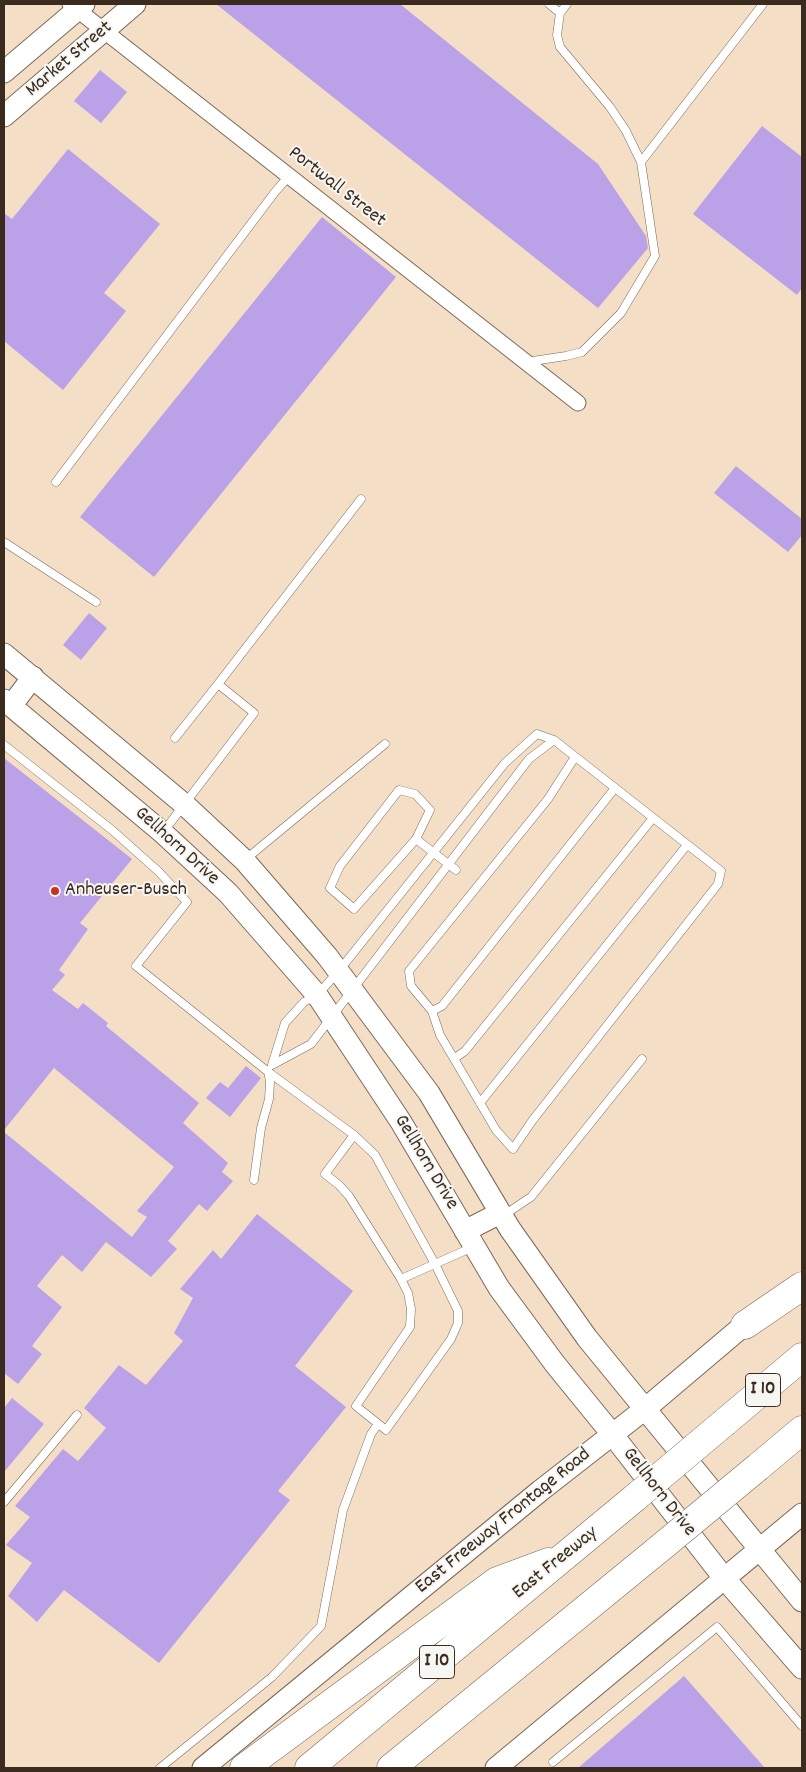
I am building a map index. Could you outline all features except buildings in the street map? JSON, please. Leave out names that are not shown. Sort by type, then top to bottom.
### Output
[{"type":"highway","points":[[745,1325],[802,1286]]},
{"type":"highway","name":"East Freeway","points":[[309,1768],[624,1508],[802,1357]]},
{"type":"highway","name":"I 10","points":[[391,1768],[802,1430]]},
{"type":"highway","points":[[244,1768],[497,1581],[566,1555]]},
{"type":"highway","points":[[404,1768],[507,1674]]},
{"type":"main road","name":"Market Street","points":[[4,116],[135,4]]},
{"type":"main road","name":"Market Street","points":[[4,72],[77,6]]},
{"type":"main road","name":"Gellhorn Drive","points":[[4,654],[185,805],[244,860],[327,956],[429,1093],[502,1215],[587,1338],[802,1601]]},
{"type":"main road","points":[[7,703],[33,678]]},
{"type":"main road","name":"Gellhorn Drive","points":[[7,703],[163,833],[228,893],[317,995],[401,1122],[499,1288],[555,1364],[724,1578],[802,1668]]},
{"type":"main road","points":[[470,1239],[502,1215]]},
{"type":"main road","name":"East Freeway Frontage Road","points":[[204,1768],[540,1491],[645,1409],[745,1325],[802,1273]]},
{"type":"main road","points":[[496,1768],[802,1514]]},
{"type":"street","name":"Portwall Street","points":[[77,6],[104,31],[578,403]]},
{"type":"lane","points":[[549,4],[560,13]]},
{"type":"lane","points":[[526,362],[582,352],[621,313],[655,256],[641,162],[626,131],[610,107],[560,47],[557,35],[560,13],[567,4]]},
{"type":"lane","points":[[641,162],[763,4]]},
{"type":"lane","points":[[56,482],[289,176]]},
{"type":"lane","points":[[175,738],[362,499]]},
{"type":"lane","points":[[4,542],[96,602]]},
{"type":"lane","points":[[163,833],[254,713],[218,684]]},
{"type":"lane","points":[[254,1180],[261,1128],[269,1099],[269,1068],[285,1023],[304,1002],[317,995],[338,972],[505,763],[538,734],[554,740],[721,871],[718,884],[532,1121],[513,1149],[496,1130],[440,1035],[432,1012],[411,986],[409,971],[548,799],[575,757]]},
{"type":"lane","points":[[269,1068],[311,1044],[529,759],[554,740]]},
{"type":"lane","points":[[244,860],[385,744]]},
{"type":"lane","points":[[4,745],[112,830],[158,871],[187,902],[136,966],[354,1135],[375,1155],[435,1264],[458,1311],[458,1323],[451,1339],[386,1430],[356,1406],[410,1327],[411,1310],[408,1293],[401,1279],[349,1196],[325,1174],[354,1135]]},
{"type":"lane","points":[[432,1012],[442,1006],[614,788]]},
{"type":"lane","points":[[399,790],[415,794],[430,810],[416,839],[354,909],[330,888],[340,866],[399,790]]},
{"type":"lane","points":[[455,1058],[465,1051],[653,818]]},
{"type":"lane","points":[[416,839],[456,870]]},
{"type":"lane","points":[[480,1103],[687,845]]},
{"type":"lane","points":[[502,1215],[531,1197],[642,1059]]},
{"type":"lane","points":[[401,1279],[435,1264],[470,1239]]},
{"type":"lane","points":[[4,1502],[77,1415]]},
{"type":"lane","points":[[160,1768],[272,1677],[320,1626],[343,1510],[371,1434],[378,1424]]},
{"type":"lane","points":[[552,1762],[717,1627],[802,1726]]},
{"type":"place","name":"Anheuser-Busch","points":[[55,891]]}]
